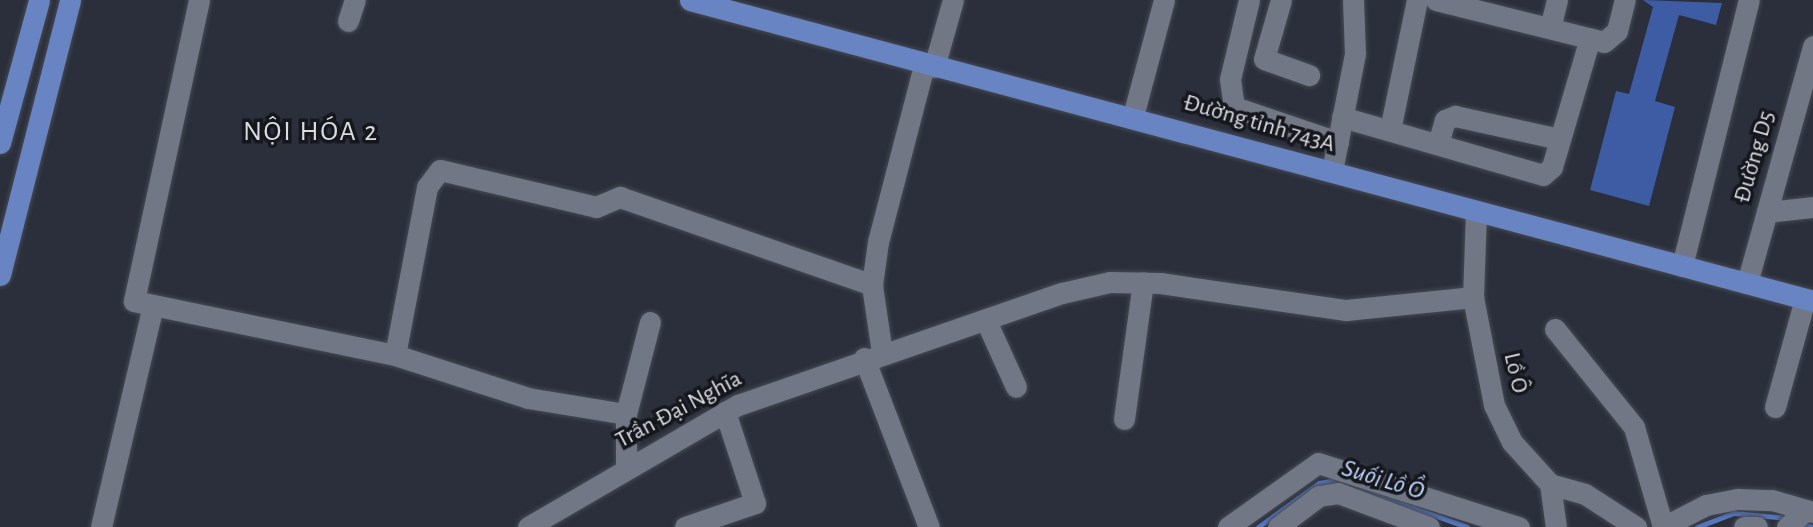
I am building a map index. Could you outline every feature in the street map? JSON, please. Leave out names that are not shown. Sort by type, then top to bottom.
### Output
[{"type":"main road","points":[[0,143],[39,0]]},
{"type":"main road","points":[[0,275],[70,0]]},
{"type":"main road","name":"Đường tỉnh 743A","points":[[690,0],[929,66],[1133,116],[1476,212],[1809,300]]},
{"type":"street","points":[[101,527],[198,0]]},
{"type":"street","points":[[348,21],[355,0]]},
{"type":"street","points":[[929,527],[873,355],[872,285],[886,205],[929,66],[953,0]]},
{"type":"street","points":[[1133,116],[1164,0]]},
{"type":"street","points":[[1249,0],[1230,79],[1234,107],[1338,142]]},
{"type":"street","points":[[1264,59],[1281,0]]},
{"type":"street","points":[[1332,171],[1355,54],[1353,0]]},
{"type":"street","points":[[1390,130],[1417,0]]},
{"type":"street","points":[[1436,0],[1477,5],[1590,38],[1611,38],[1625,0]]},
{"type":"street","points":[[1550,28],[1557,0]]},
{"type":"street","points":[[1682,266],[1749,0]]},
{"type":"street","points":[[1342,117],[1543,175],[1560,139],[1590,38]]},
{"type":"street","name":"Đường D5","points":[[1747,283],[1813,46]]},
{"type":"street","points":[[1238,48],[1309,75]]},
{"type":"street","points":[[1438,144],[1446,121],[1455,116],[1560,139]]},
{"type":"street","points":[[394,355],[427,187],[440,170],[596,207],[620,197],[872,285]]},
{"type":"street","points":[[1767,212],[1813,207]]},
{"type":"street","name":"Lồ Ô","points":[[1476,212],[1474,297],[1494,405],[1512,442],[1550,484]]},
{"type":"street","name":"Trần Đại Nghĩa","points":[[528,527],[626,467],[725,412],[873,355],[987,323],[1062,293],[1110,282],[1143,282],[1346,310],[1474,297]]},
{"type":"street","points":[[1124,419],[1143,282]]},
{"type":"street","points":[[1775,407],[1809,300]]},
{"type":"street","points":[[144,304],[394,355],[528,398],[626,414]]},
{"type":"street","points":[[626,467],[626,414],[650,322]]},
{"type":"street","points":[[987,323],[1016,387]]},
{"type":"street","points":[[1555,329],[1634,427],[1663,527],[1706,505],[1738,499],[1800,517]]},
{"type":"street","points":[[685,527],[755,503],[725,412]]},
{"type":"street","points":[[1228,527],[1318,463],[1519,527]]},
{"type":"street","points":[[1556,527],[1550,484],[1585,494],[1636,527]]},
{"type":"street","points":[[1278,527],[1319,496],[1338,493],[1429,527]]},
{"type":"street","points":[[1744,527],[1757,527]]},
{"type":"building","points":[[1643,0],[1722,3],[1716,25],[1679,15],[1655,101],[1675,107],[1649,206],[1590,190],[1616,91],[1629,94],[1653,7]]},
{"type":"waterway","name":"Suối Lồ Ồ","points":[[1258,527],[1319,483],[1336,480],[1467,527]]},
{"type":"waterway","name":"Suối Lồ Ồ","points":[[1697,527],[1734,513],[1788,518]]},
{"type":"waterway","name":"Suối Lồ Ồ","points":[[1800,523],[1812,527]]},
{"type":"district","name":"NỘI HÓA 2","points":[[311,132]]}]
